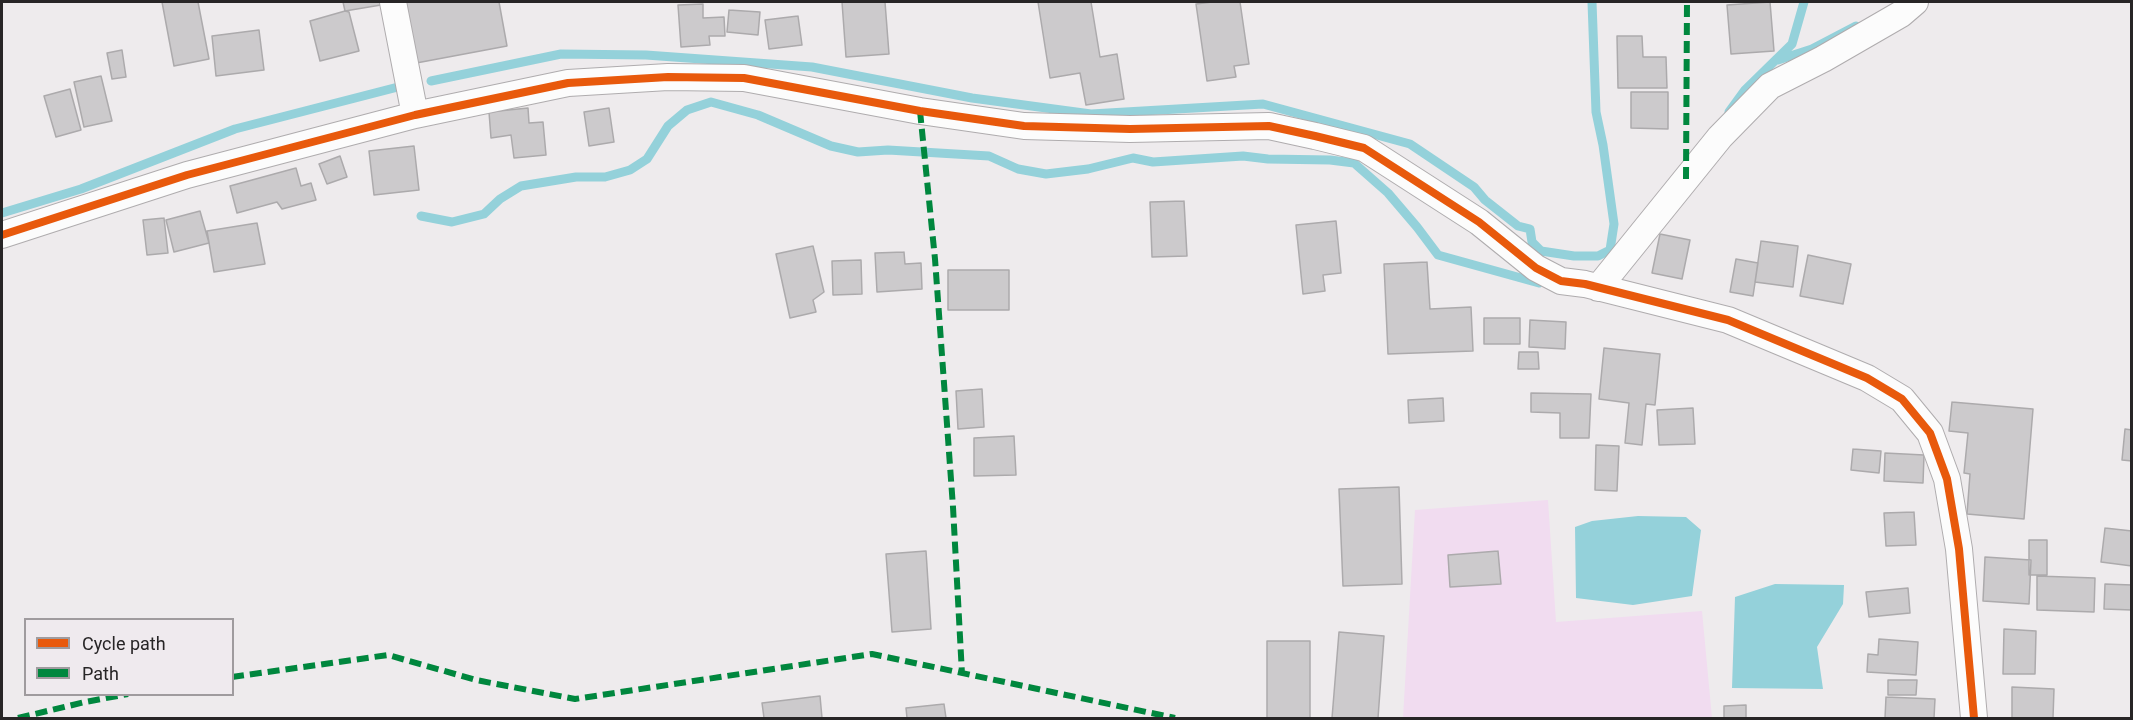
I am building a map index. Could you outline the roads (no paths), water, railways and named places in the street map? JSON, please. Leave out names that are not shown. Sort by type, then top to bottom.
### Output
[{"type":"street","points":[[393,2],[415,115]]},
{"type":"street","points":[[1598,288],[1720,137],[1770,86],[1823,59],[1901,14],[1915,2]]},
{"type":"street","points":[[2,235],[187,175],[415,115],[568,83],[668,77],[744,78],[920,111],[1024,126],[1130,129],[1269,126],[1364,148],[1479,222],[1536,268],[1561,281],[1728,320],[1868,378],[1902,399],[1930,433],[1947,479],[1959,549],[1974,718]]},
{"type":"water","points":[[1638,516],[1686,517],[1701,530],[1692,596],[1633,605],[1576,598],[1575,527],[1592,521]]},
{"type":"water","points":[[1775,584],[1844,585],[1843,604],[1817,647],[1823,689],[1732,688],[1735,597]]},
{"type":"waterway","points":[[431,81],[561,54],[646,55],[812,67],[972,98],[1091,114],[1263,104],[1410,144],[1474,187],[1485,200],[1518,226],[1530,229],[1532,242],[1541,251],[1574,256],[1598,256],[1610,250],[1614,224],[1596,112],[1592,2]]},
{"type":"waterway","points":[[1729,112],[1745,90],[1792,44],[1804,2]]},
{"type":"waterway","points":[[1778,60],[1812,49],[1856,26]]},
{"type":"waterway","points":[[2,213],[81,189],[235,129],[398,87]]},
{"type":"waterway","points":[[421,216],[452,222],[484,214],[500,199],[521,186],[576,177],[605,177],[630,170],[647,159],[668,126],[687,110],[711,102],[758,115],[831,146],[858,152],[888,150],[989,156],[1018,169],[1046,174],[1088,169],[1133,158],[1153,162],[1243,156],[1354,163],[1388,193],[1438,255],[1539,283]]}]
